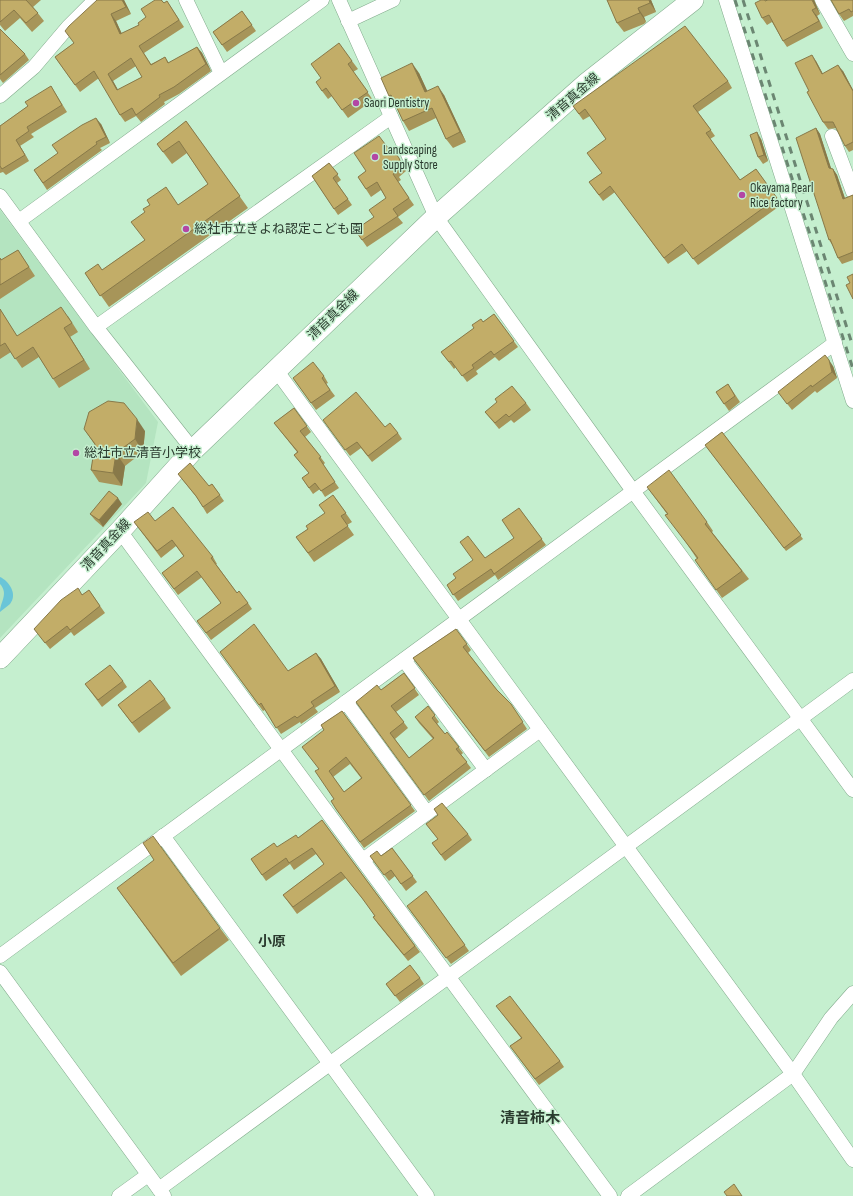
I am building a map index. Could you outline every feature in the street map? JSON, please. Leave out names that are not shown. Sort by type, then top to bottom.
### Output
[{"type":"main road","name":"清音真金線","points":[[0,658],[120,531],[193,450],[436,217],[586,84],[693,0]]},
{"type":"street","points":[[0,96],[34,67],[68,27],[95,0]]},
{"type":"street","points":[[186,0],[221,74]]},
{"type":"street","points":[[19,222],[322,0]]},
{"type":"street","points":[[339,0],[436,217],[633,491],[853,790]]},
{"type":"street","points":[[348,20],[394,0]]},
{"type":"street","points":[[726,0],[853,401]]},
{"type":"street","points":[[822,0],[853,54]]},
{"type":"street","points":[[96,327],[391,117]]},
{"type":"street","points":[[832,136],[848,159],[853,192]]},
{"type":"street","points":[[0,196],[96,327],[193,450]]},
{"type":"street","points":[[0,956],[835,343]]},
{"type":"street","points":[[276,370],[624,847],[792,1074],[853,1160]]},
{"type":"street","points":[[120,531],[610,1196]]},
{"type":"street","points":[[404,660],[486,770]]},
{"type":"street","points":[[0,972],[162,1193],[330,1064],[853,680]]},
{"type":"street","points":[[346,702],[427,813]]},
{"type":"street","points":[[363,860],[540,730]]},
{"type":"street","points":[[163,836],[427,1196]]},
{"type":"street","points":[[628,1196],[792,1074],[831,1018],[853,993]]},
{"type":"street","points":[[119,1196],[148,1175]]},
{"type":"shaded area","name":"総社市立清音小学校","points":[[0,210],[158,422],[146,483],[0,638]]},
{"type":"water","points":[[0,577],[9,585],[13,592],[13,596],[10,604],[0,612],[4,591],[0,584]]},
{"type":"building","points":[[0,0],[26,0],[38,13],[26,23],[14,10],[0,22]]},
{"type":"building","points":[[97,0],[122,0],[126,7],[111,14],[120,34],[139,25],[138,23],[146,17],[141,9],[155,0],[161,0],[164,3],[167,1],[179,20],[139,46],[151,65],[165,57],[168,63],[197,47],[206,64],[174,87],[159,95],[160,97],[136,115],[132,108],[120,115],[94,71],[75,85],[55,57],[74,43],[65,31]],"holes":[[[131,58],[142,77],[117,90],[108,74]]]},
{"type":"building","points":[[607,0],[649,0],[650,3],[638,8],[640,13],[617,23]]},
{"type":"building","points":[[761,0],[812,0],[816,8],[812,10],[819,21],[783,41],[769,15],[762,18],[755,3]]},
{"type":"building","points":[[831,0],[853,0],[853,11],[851,12],[849,9],[839,14]]},
{"type":"building","points":[[242,11],[252,25],[222,45],[213,32]]},
{"type":"building","points":[[685,26],[728,81],[693,106],[711,130],[706,133],[740,180],[756,169],[777,198],[693,259],[682,244],[664,258],[610,186],[599,195],[589,182],[602,173],[587,153],[606,139],[585,109],[579,114],[573,106]]},
{"type":"building","points":[[0,29],[25,54],[0,75]]},
{"type":"building","points":[[339,43],[352,61],[348,64],[368,92],[342,110],[326,88],[322,91],[316,82],[321,78],[311,64]]},
{"type":"building","points":[[812,55],[822,74],[838,65],[853,91],[853,142],[845,146],[833,122],[823,122],[807,92],[809,91],[795,63]]},
{"type":"building","points":[[412,63],[425,92],[438,86],[460,132],[446,139],[432,108],[403,121],[381,78]]},
{"type":"building","points":[[51,86],[62,105],[27,127],[29,131],[16,140],[25,155],[2,169],[0,166],[0,126],[28,106],[25,102]]},
{"type":"building","points":[[96,118],[106,137],[96,142],[97,144],[43,183],[34,170],[58,153],[52,145],[82,125]]},
{"type":"building","points":[[186,121],[240,196],[100,296],[85,273],[98,264],[102,270],[145,240],[131,222],[145,212],[143,209],[150,205],[147,200],[166,187],[178,205],[208,184],[179,141],[163,152],[157,144]]},
{"type":"building","points":[[816,128],[829,168],[833,169],[843,199],[853,195],[853,252],[838,258],[830,239],[829,240],[796,138]]},
{"type":"building","points":[[757,132],[764,155],[758,157],[750,135]]},
{"type":"building","points":[[379,136],[388,148],[390,146],[399,158],[401,164],[393,169],[396,172],[393,174],[409,198],[393,209],[398,216],[362,240],[355,230],[374,217],[369,210],[386,198],[377,182],[366,189],[358,177],[366,171],[354,153]]},
{"type":"building","points":[[329,163],[338,174],[333,178],[348,199],[334,209],[312,176]]},
{"type":"building","points":[[18,250],[29,267],[0,285],[0,258],[1,260]]},
{"type":"building","points":[[853,274],[853,299],[846,285],[850,283],[847,277]]},
{"type":"building","points":[[61,307],[72,323],[64,328],[84,360],[53,379],[33,347],[15,359],[5,343],[0,346],[0,309],[17,336]]},
{"type":"building","points":[[494,314],[514,341],[494,355],[491,351],[472,365],[474,368],[462,376],[451,361],[449,362],[441,352],[474,328],[472,325],[481,319],[483,322]]},
{"type":"building","points":[[825,355],[829,360],[832,372],[812,387],[811,385],[787,404],[778,392]]},
{"type":"building","points":[[313,362],[324,376],[322,378],[330,390],[311,403],[293,378]]},
{"type":"building","points":[[728,384],[735,396],[724,404],[716,392]]},
{"type":"building","points":[[512,386],[526,403],[509,417],[506,414],[495,423],[485,412],[497,402],[495,399]]},
{"type":"building","points":[[356,392],[385,427],[390,423],[398,433],[368,456],[357,442],[345,450],[323,420]]},
{"type":"building","points":[[108,401],[124,403],[137,419],[135,439],[116,453],[113,473],[91,470],[95,444],[84,429],[89,412]]},
{"type":"building","points":[[294,408],[307,426],[300,431],[321,457],[319,458],[335,482],[321,491],[315,483],[309,488],[302,478],[309,473],[294,455],[298,452],[274,423]]},
{"type":"building","points":[[722,432],[801,535],[784,548],[705,445]]},
{"type":"building","points":[[190,463],[209,486],[212,484],[220,495],[203,507],[178,474]]},
{"type":"building","points":[[669,470],[707,522],[705,524],[742,571],[716,590],[695,560],[698,558],[665,515],[668,514],[647,487]]},
{"type":"building","points":[[109,491],[118,498],[99,520],[90,514]]},
{"type":"building","points":[[333,495],[346,513],[341,516],[348,526],[308,553],[296,537],[308,529],[306,526],[325,513],[319,505]]},
{"type":"building","points":[[173,507],[213,557],[211,558],[237,593],[239,591],[248,603],[206,633],[197,621],[221,603],[197,571],[174,589],[162,573],[184,556],[172,540],[157,551],[134,522],[148,512],[155,521]]},
{"type":"building","points":[[519,508],[542,539],[494,574],[491,569],[453,595],[447,585],[456,578],[453,574],[473,560],[460,542],[468,536],[485,558],[514,538],[502,520]]},
{"type":"building","points":[[78,588],[82,595],[89,590],[100,606],[70,630],[67,626],[45,643],[34,629],[61,600]]},
{"type":"building","points":[[254,624],[288,671],[316,653],[335,686],[311,702],[314,706],[297,718],[295,716],[276,728],[261,703],[259,705],[220,652]]},
{"type":"building","points":[[456,629],[467,644],[463,647],[497,690],[511,704],[523,722],[485,751],[413,658]]},
{"type":"building","points":[[110,665],[123,681],[98,700],[85,684]]},
{"type":"building","points":[[404,673],[415,688],[391,706],[404,722],[390,733],[409,758],[434,738],[415,717],[428,706],[435,715],[432,718],[445,734],[447,732],[459,747],[456,749],[467,762],[424,795],[356,702],[377,685],[381,690]]},
{"type":"building","points":[[150,680],[165,699],[132,723],[118,705]]},
{"type":"building","points":[[342,711],[411,805],[360,842],[331,801],[334,799],[315,771],[319,769],[302,747],[324,730],[321,725]],"holes":[[[346,757],[362,778],[344,792],[329,771]]]},
{"type":"building","points":[[442,803],[468,834],[441,855],[432,843],[438,839],[426,824],[438,815],[434,809]]},
{"type":"building","points":[[322,820],[415,946],[404,955],[373,917],[375,916],[341,872],[293,907],[283,895],[324,864],[312,848],[289,863],[286,858],[262,875],[251,859],[274,843],[277,847],[296,835],[298,838]]},
{"type":"building","points":[[153,836],[220,928],[173,963],[117,888],[154,860],[143,843]]},
{"type":"building","points":[[392,848],[413,876],[401,884],[391,870],[384,875],[370,856],[377,851],[381,856]]},
{"type":"building","points":[[426,891],[465,945],[446,958],[407,906]]},
{"type":"building","points":[[410,965],[420,978],[395,996],[386,984]]},
{"type":"building","points":[[510,996],[560,1061],[535,1079],[510,1046],[522,1038],[496,1006]]},
{"type":"building","points":[[734,1184],[742,1196],[727,1196],[724,1192]]},
{"type":"railway","points":[[735,0],[853,369]]},
{"type":"railway","points":[[743,0],[853,347]]},
{"type":"place","name":"Saori Dentistry","points":[[356,103]]},
{"type":"place","name":"Landscaping Supply Store","points":[[375,157]]},
{"type":"place","name":"Okayama Pearl Rice factory","points":[[742,195]]},
{"type":"place","name":"総社市立きよね認定こども園","points":[[186,229]]},
{"type":"place","name":"総社市立清音小学校","points":[[76,453]]},
{"type":"district","name":"小原","points":[[272,941]]},
{"type":"district","name":"清音柿木","points":[[530,1118]]}]
